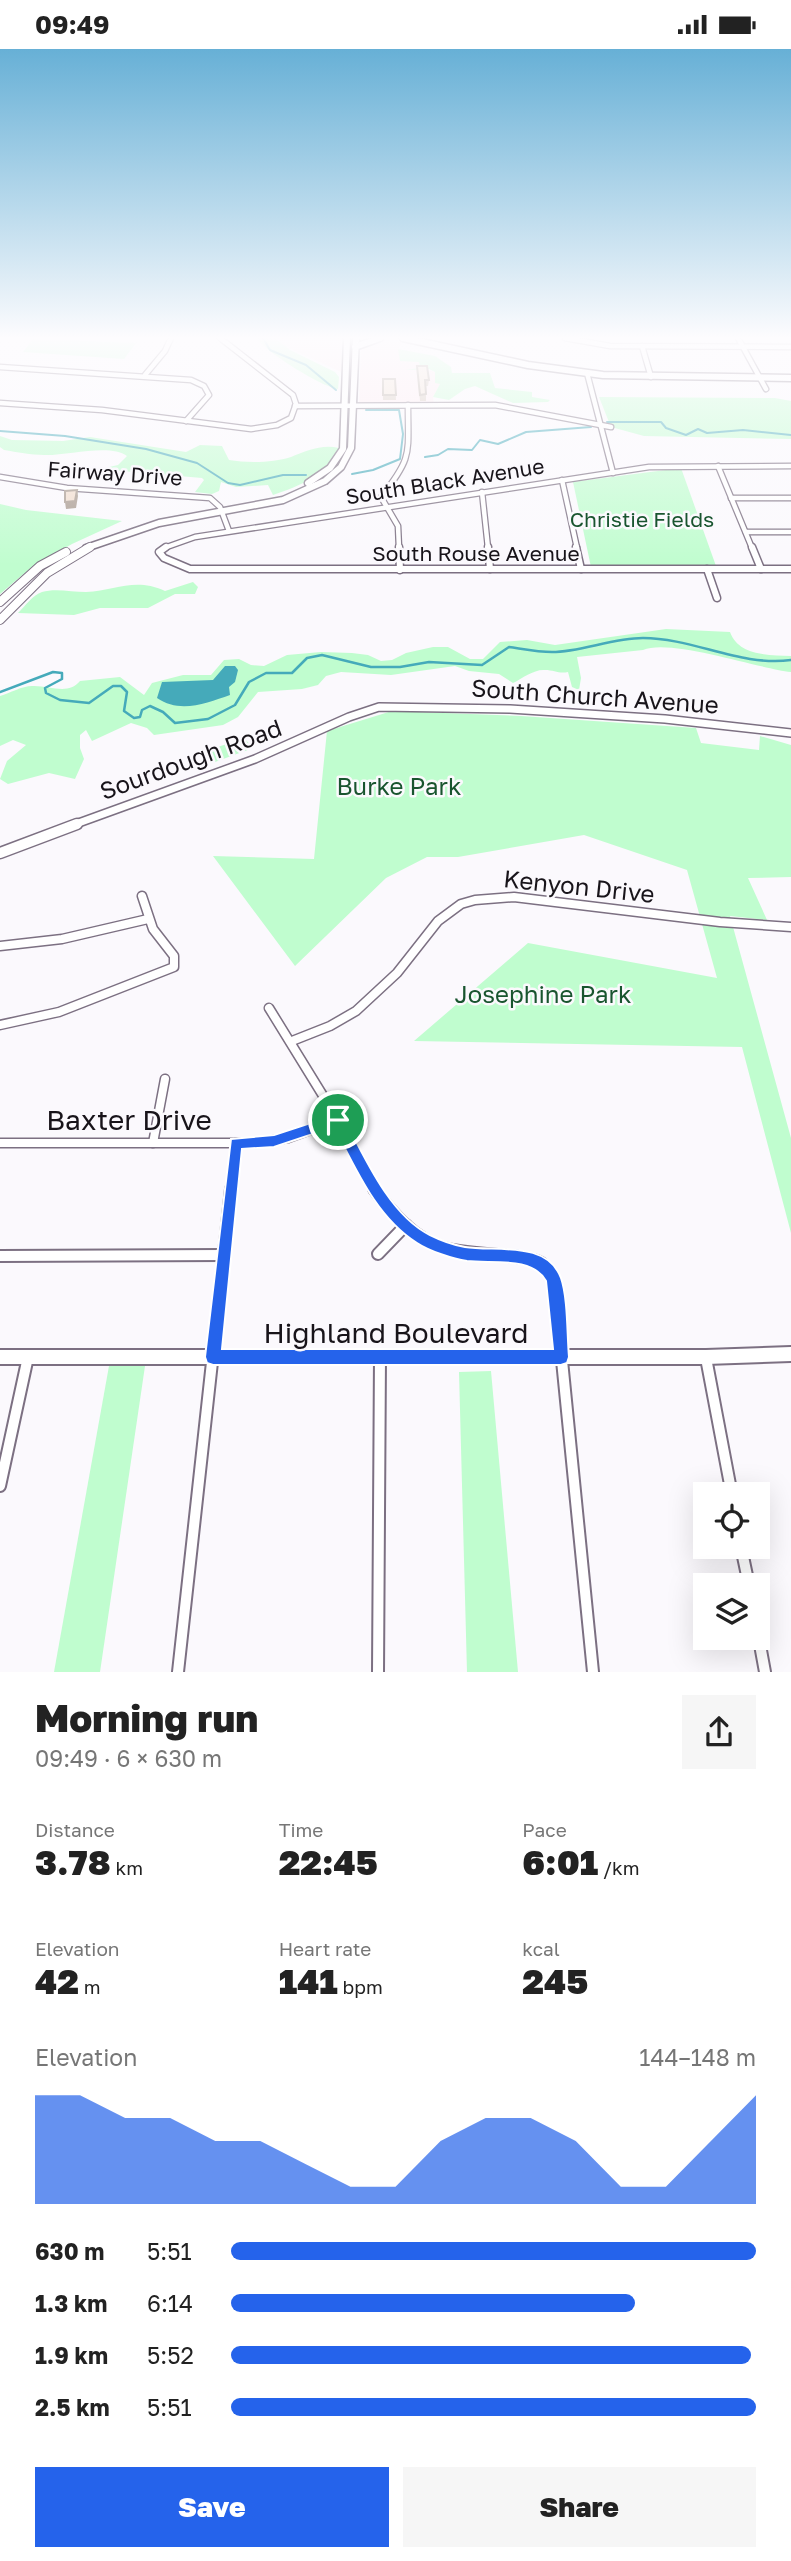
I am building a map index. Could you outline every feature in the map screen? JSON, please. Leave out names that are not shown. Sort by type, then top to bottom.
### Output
[{"type":"main road","points":[[0,620],[32,584],[83,550],[147,526],[290,492],[330,468],[343,449],[344,414]]},
{"type":"main road","points":[[0,602],[44,562],[94,538],[145,519],[286,499],[328,479],[348,457],[353,414]]},
{"type":"main road","name":"Highland Boulevard","points":[[0,1357],[706,1357],[791,1354]]},
{"type":"street","points":[[131,414],[265,428],[288,421],[294,414]]},
{"type":"street","points":[[186,421],[193,414]]},
{"type":"street","points":[[400,570],[399,534],[382,493],[401,473],[408,457],[408,414]]},
{"type":"street","points":[[546,414],[611,426]]},
{"type":"street","points":[[598,414],[613,473]]},
{"type":"street","name":"South Black Avenue","points":[[164,558],[159,552],[168,545],[229,531],[562,480],[658,466],[791,466]]},
{"type":"street","points":[[718,466],[761,569]]},
{"type":"street","name":"Fairway Drive","points":[[0,477],[67,488],[199,496],[210,498],[220,509]]},
{"type":"street","points":[[562,480],[581,569]]},
{"type":"street","points":[[482,492],[490,569]]},
{"type":"street","points":[[732,498],[791,498]]},
{"type":"street","points":[[220,509],[229,531]]},
{"type":"street","points":[[746,532],[791,532]]},
{"type":"street","name":"South Rouse Avenue","points":[[164,558],[190,569],[791,569]]},
{"type":"street","points":[[707,569],[717,598]]},
{"type":"street","name":"South Church Avenue","points":[[395,706],[459,706],[659,719],[791,733]]},
{"type":"street","name":"Sourdough Road","points":[[0,853],[255,759],[349,717],[379,707],[395,706]]},
{"type":"street","name":"Kenyon Drive","points":[[292,1041],[344,1019],[364,1006],[404,964],[435,921],[469,901],[497,896],[514,897],[720,922],[791,927]]},
{"type":"street","points":[[0,1025],[69,1009],[161,974],[175,964],[174,956],[159,939],[148,919],[142,897]]},
{"type":"street","points":[[0,946],[62,939],[148,919]]},
{"type":"street","points":[[269,1008],[292,1041],[338,1120],[373,1187],[391,1211],[423,1239],[443,1248],[475,1255],[532,1258],[543,1265],[554,1280],[593,1672]]},
{"type":"street","points":[[153,1143],[165,1079]]},
{"type":"street","name":"Baxter Drive","points":[[0,1143],[274,1141],[338,1120]]},
{"type":"street","points":[[178,1672],[236,1143]]},
{"type":"street","points":[[378,1254],[406,1225]]},
{"type":"street","points":[[0,1256],[224,1255]]},
{"type":"street","points":[[0,1486],[28,1357]]},
{"type":"street","points":[[378,1672],[380,1357]]},
{"type":"street","points":[[706,1357],[730,1482]]},
{"type":"street","points":[[761,1650],[765,1672]]},
{"type":"green space","points":[[606,414],[791,414],[791,439],[644,436],[611,427]]},
{"type":"green space","points":[[0,436],[12,440],[63,441],[90,437],[186,452],[200,445],[222,446],[229,460],[252,462],[284,459],[320,448],[339,448],[321,472],[283,492],[273,495],[268,485],[236,487],[221,482],[219,491],[212,494],[195,492],[204,480],[202,478],[110,470],[109,467],[118,465],[127,456],[119,452],[99,450],[53,455],[29,454],[4,450],[0,447]]},
{"type":"green space","name":"Christie Fields","points":[[681,468],[716,566],[591,567],[573,482]]},
{"type":"green space","points":[[0,504],[26,510],[122,521],[33,566],[0,594]]},
{"type":"green space","points":[[193,582],[198,587],[195,594],[175,594],[148,608],[100,608],[74,615],[18,613],[35,596],[47,591],[86,592],[144,585],[165,591]]},
{"type":"green space","points":[[666,629],[730,632],[734,640],[747,650],[791,656],[791,672],[692,651],[656,647],[577,657],[581,678],[579,690],[572,687],[568,672],[548,670],[533,672],[513,683],[499,674],[469,671],[455,666],[391,675],[341,672],[326,676],[318,685],[302,689],[258,692],[238,717],[223,725],[154,735],[147,728],[131,723],[92,741],[86,730],[80,735],[80,748],[84,759],[75,779],[49,773],[8,784],[0,779],[7,761],[26,745],[13,740],[0,746],[0,696],[24,687],[64,689],[80,681],[120,677],[144,695],[152,683],[183,675],[211,675],[224,660],[239,659],[251,665],[264,666],[287,655],[321,652],[368,655],[381,661],[433,647],[448,647],[470,659],[483,659],[500,642],[527,640],[555,645]]},
{"type":"green space","name":"Burke Park","points":[[392,711],[521,716],[696,728],[701,743],[759,750],[760,736],[791,745],[791,877],[748,878],[767,920],[730,916],[791,1138],[791,1233],[742,1047],[414,1041],[528,943],[717,978],[687,870],[584,835],[458,857],[427,857],[386,878],[295,966],[213,856],[314,859],[327,731]]},
{"type":"green space","points":[[244,738],[253,748],[215,762],[206,751]]},
{"type":"green space","points":[[109,1366],[145,1366],[100,1672],[54,1672]]},
{"type":"green space","points":[[491,1371],[518,1672],[467,1672],[459,1372]]},
{"type":"water","points":[[225,666],[235,666],[238,670],[235,682],[229,687],[230,695],[203,704],[184,706],[166,703],[157,698],[162,682],[213,680]]},
{"type":"building","points":[[77,490],[75,501],[65,502],[65,491]]},
{"type":"waterway","points":[[352,474],[373,470],[400,459],[403,434],[400,414]]},
{"type":"waterway","points":[[607,422],[661,422],[666,428],[686,435],[698,429],[707,433],[743,430],[791,435]]},
{"type":"waterway","points":[[425,457],[438,455],[448,449],[472,450],[480,440],[498,444],[526,432],[591,427]]},
{"type":"waterway","points":[[0,431],[65,436],[146,449],[197,463],[228,483],[240,485],[283,475],[306,475]]},
{"type":"waterway","points":[[0,692],[53,672],[62,673],[62,679],[45,688],[46,693],[60,700],[89,703],[113,686],[121,686],[127,692],[124,711],[134,718],[140,717],[142,710],[150,706],[163,712],[175,723],[208,719],[235,705],[249,682],[266,673],[292,673],[307,658],[322,655],[371,667],[400,667],[429,662],[482,665],[509,647],[552,652],[643,638],[680,642],[754,660],[791,660]]},
{"type":"route","points":[[338,1120],[373,1187],[391,1211],[423,1239],[464,1254],[532,1258],[548,1270],[554,1280],[561,1357],[213,1357],[236,1143],[274,1141],[338,1120]]},
{"type":"park label","name":"Josephine Park","points":[[543,995]]}]
